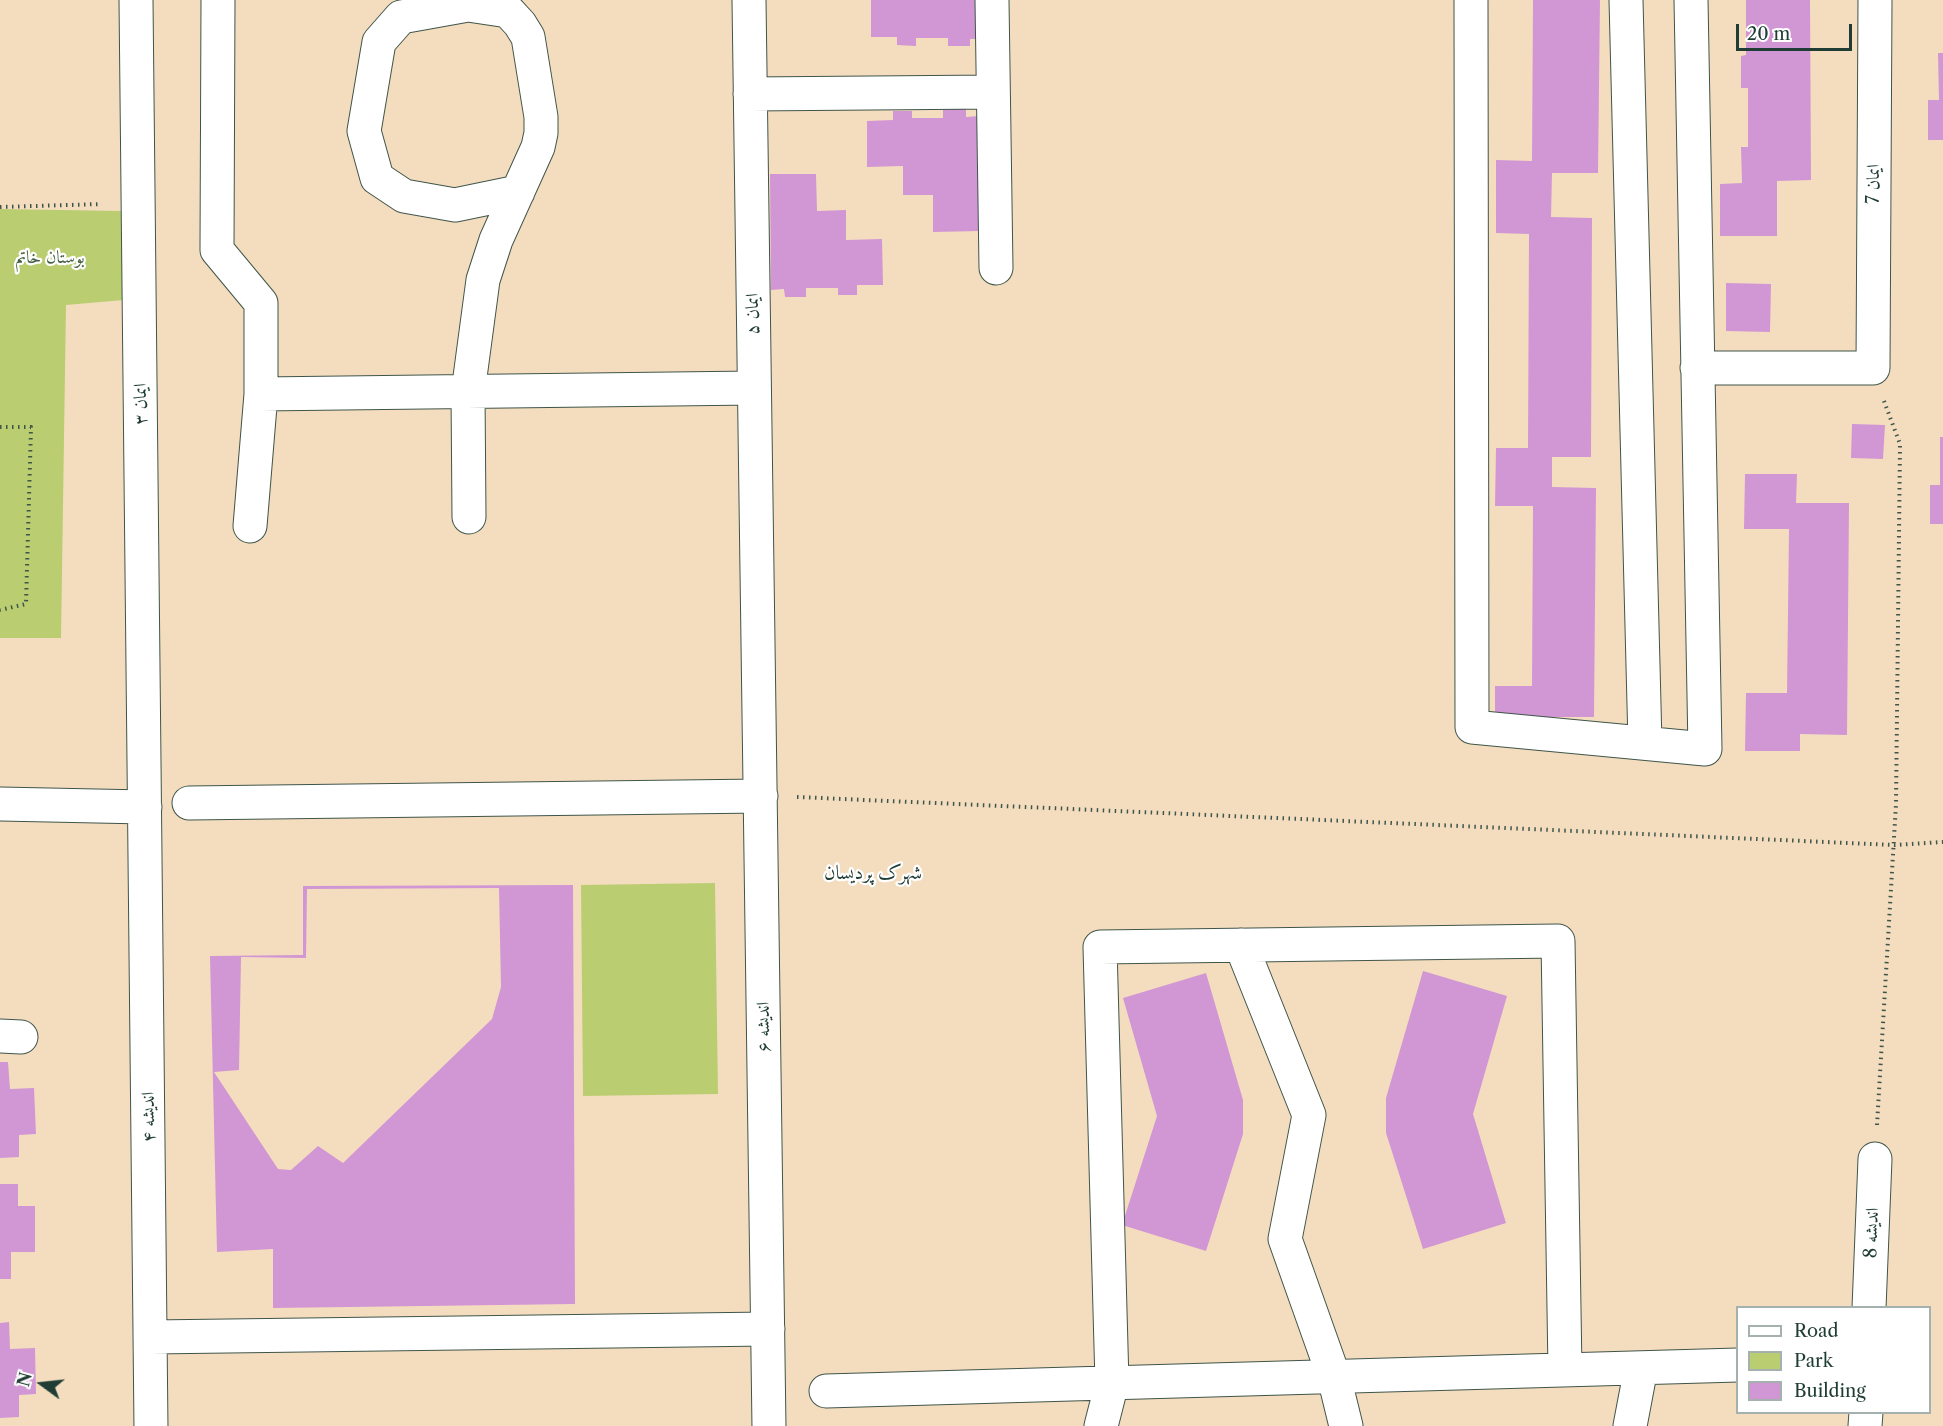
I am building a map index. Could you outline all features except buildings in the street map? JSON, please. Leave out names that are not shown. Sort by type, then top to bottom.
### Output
[{"type":"street","name":"ایمان ۳","points":[[136,0],[145,807]]},
{"type":"street","points":[[218,0],[217,250],[261,303],[261,394],[250,526]]},
{"type":"street","name":"ایمان ۵","points":[[749,0],[756,628]]},
{"type":"street","points":[[992,0],[996,268]]},
{"type":"street","points":[[1471,0],[1472,727],[1705,749],[1691,0]]},
{"type":"street","points":[[1626,0],[1645,744]]},
{"type":"street","name":"ایمان 7","points":[[1873,368],[1875,0]]},
{"type":"street","points":[[469,516],[468,392],[483,280],[496,240],[518,192],[538,147],[541,117],[528,37],[508,11],[468,5],[400,17],[379,42],[364,131],[377,178],[404,196],[454,205],[518,192]]},
{"type":"street","points":[[750,94],[993,92]]},
{"type":"street","points":[[1697,368],[1873,368]]},
{"type":"street","points":[[261,394],[754,388]]},
{"type":"street","name":"اندیشه ۶","points":[[756,628],[769,1426]]},
{"type":"street","points":[[189,803],[760,796]]},
{"type":"street","points":[[0,804],[145,807]]},
{"type":"street","name":"انديشه ۴","points":[[145,807],[151,1426]]},
{"type":"street","points":[[1101,1426],[1112,1383],[1101,947],[1558,941],[1565,1371]]},
{"type":"street","points":[[1240,945],[1309,1115],[1285,1239],[1334,1377],[1346,1426]]},
{"type":"street","name":"اندیشه 8","points":[[1869,1306],[1875,1159]]},
{"type":"street","points":[[151,1337],[768,1329]]},
{"type":"street","points":[[826,1391],[1736,1365]]},
{"type":"street","points":[[1630,1426],[1641,1368]]},
{"type":"path","points":[[0,207],[138,202]]},
{"type":"path","points":[[1873,368],[1900,444],[1896,804],[1875,1159]]},
{"type":"path","points":[[0,427],[31,427],[26,604],[0,610]]},
{"type":"path","points":[[760,796],[1894,845],[1943,842]]},
{"type":"green space","name":"بوستان خاتم","points":[[0,209],[121,211],[124,300],[66,305],[61,638],[0,638]]},
{"type":"green space","points":[[715,883],[718,1094],[583,1096],[581,885]]},
{"type":"district","name":"شهرک پردیسان","points":[[873,873]]}]
